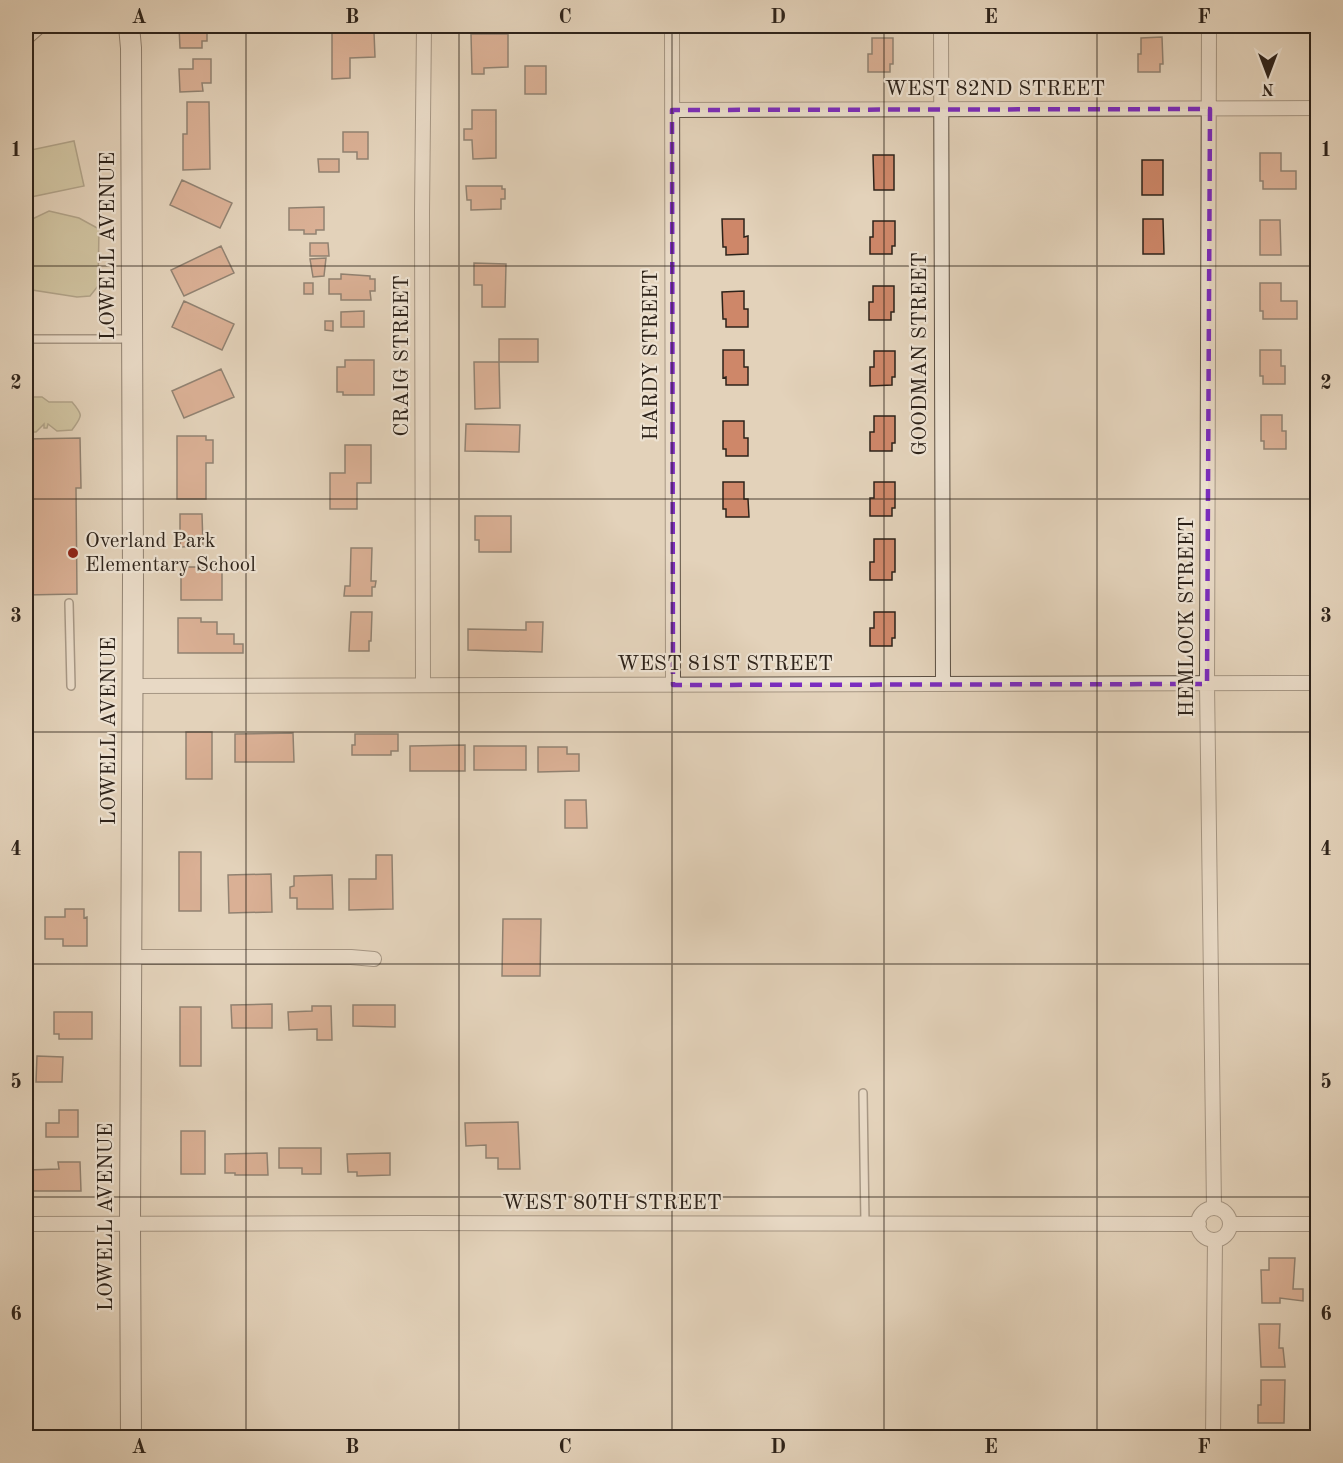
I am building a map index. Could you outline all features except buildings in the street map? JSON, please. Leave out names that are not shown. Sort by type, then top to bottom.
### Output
[{"type":"street","points":[[26,34],[35,26]]},
{"type":"street","name":"LOWELL AVENUE","points":[[129,26],[132,340],[131,1437]]},
{"type":"street","name":"CRAIG STREET","points":[[423,685],[424,26]]},
{"type":"street","name":"HARDY STREET","points":[[672,26],[672,685]]},
{"type":"street","name":"GOODMAN STREET","points":[[941,26],[943,683]]},
{"type":"street","name":"HEMLOCK STREET","points":[[1209,26],[1207,684],[1214,1208]]},
{"type":"street","name":"WEST 82ND STREET","points":[[672,110],[1317,108]]},
{"type":"street","name":"WEST 81ST STREET","points":[[132,686],[1317,683]]},
{"type":"street","points":[[132,957],[351,957],[374,959]]},
{"type":"street","points":[[1214,1208],[1226,1212],[1230,1224],[1229,1230],[1223,1237],[1215,1240],[1203,1234],[1199,1224],[1202,1214],[1214,1208]]},
{"type":"street","name":"WEST 80TH STREET","points":[[26,1224],[398,1222],[1199,1224]]},
{"type":"street","points":[[1230,1224],[1317,1224]]},
{"type":"street","points":[[1213,1437],[1215,1240]]},
{"type":"lane","points":[[26,339],[132,340]]},
{"type":"lane","points":[[69,603],[71,686]]},
{"type":"lane","points":[[863,1093],[866,1224]]},
{"type":"highlighted area","points":[[1210,109],[1207,684],[673,685],[672,110]]},
{"type":"shaded area","points":[[74,141],[84,186],[26,198],[26,151]]},
{"type":"shaded area","points":[[49,211],[79,218],[99,229],[98,286],[90,296],[77,297],[26,289],[26,222]]},
{"type":"shaded area","points":[[26,397],[42,397],[49,402],[72,402],[80,413],[80,419],[72,430],[57,431],[48,424],[47,428],[44,428],[44,424],[36,432],[26,432]]},
{"type":"place","name":"Overland Park Elementary School","points":[[73,553]]}]
